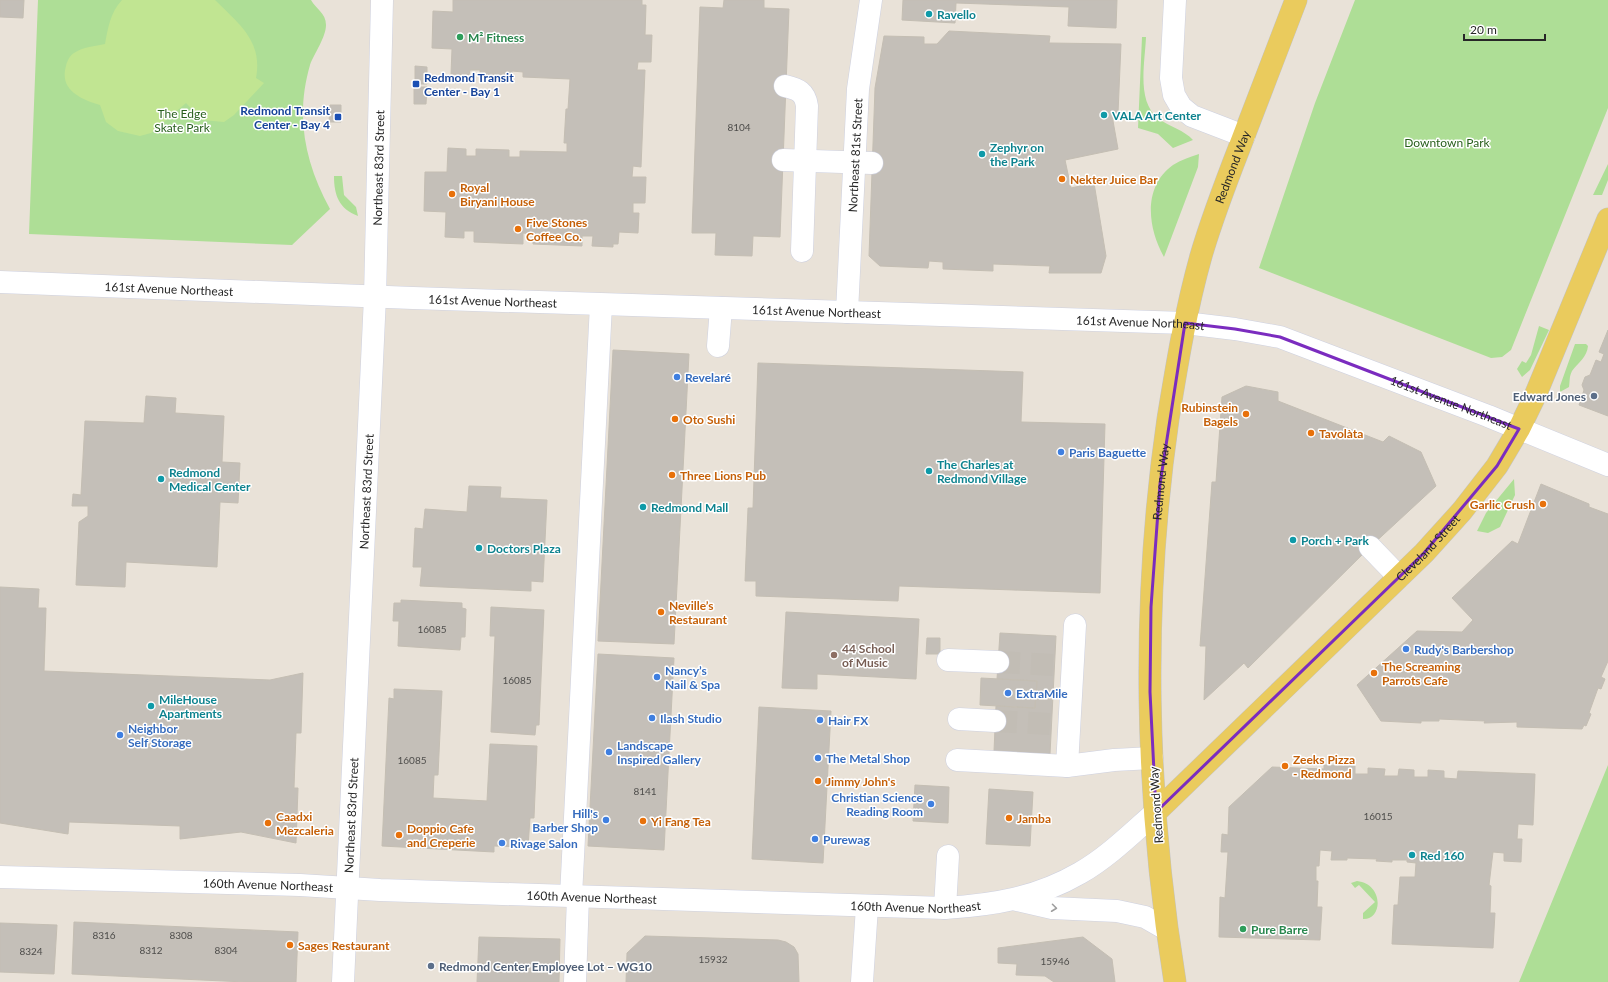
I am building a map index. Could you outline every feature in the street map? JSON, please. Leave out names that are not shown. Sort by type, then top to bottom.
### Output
[{"type":"main road","name":"Redmond Way","points":[[1175,982],[1166,929],[1152,758],[1150,636],[1155,539],[1166,432],[1185,323],[1209,231],[1296,0]]},
{"type":"main road","name":"Cleveland Street","points":[[1156,812],[1424,553],[1462,511],[1497,466],[1519,429],[1535,396],[1608,219]]},
{"type":"street","name":"Northeast 83rd Street","points":[[342,982],[375,297],[382,0]]},
{"type":"street","name":"Northeast 81st Street","points":[[847,312],[863,163],[858,89],[871,0]]},
{"type":"street","points":[[1175,0],[1171,78],[1174,95],[1181,107],[1192,116],[1244,136]]},
{"type":"street","points":[[786,86],[799,90],[806,101],[802,251]]},
{"type":"street","points":[[783,160],[863,163]]},
{"type":"street","name":"161st Avenue Northeast","points":[[0,282],[601,305],[1185,323],[1235,329],[1280,337],[1608,465]]},
{"type":"street","points":[[575,982],[574,896],[601,305]]},
{"type":"street","points":[[718,346],[721,308]]},
{"type":"street","points":[[1370,547],[1398,577]]},
{"type":"street","points":[[1067,766],[1061,724],[1064,665],[1074,625]]},
{"type":"street","points":[[948,660],[998,662]]},
{"type":"street","points":[[959,719],[995,721]]},
{"type":"street","points":[[957,760],[1067,766],[1114,760],[1152,758]]},
{"type":"street","name":"160th Avenue Northeast","points":[[0,877],[867,907],[945,908],[982,906],[1016,900],[1043,892],[1080,873],[1111,850],[1156,812]]},
{"type":"street","points":[[945,908],[948,856]]},
{"type":"street","points":[[1016,900],[1052,908],[1117,911],[1145,917],[1166,929]]},
{"type":"street","points":[[862,982],[867,907]]},
{"type":"highlighted area","points":[[1185,323],[1235,329],[1280,337],[1519,429],[1497,466],[1424,553],[1156,812],[1150,692],[1151,607],[1160,484]]},
{"type":"green space","name":"The Edge Skate Park","points":[[38,0],[311,0],[323,14],[326,25],[322,40],[310,65],[303,103],[303,121],[305,139],[314,174],[330,209],[292,245],[29,234]]},
{"type":"green space","points":[[122,0],[215,0],[233,17],[247,34],[256,54],[256,78],[264,83],[234,115],[224,122],[202,120],[186,103],[151,133],[140,136],[118,131],[106,122],[100,105],[86,100],[73,92],[66,81],[65,74],[67,62],[73,54],[85,48],[105,44],[112,15]]},
{"type":"green space","name":"Downtown Park","points":[[1355,0],[1608,0],[1608,108],[1511,350],[1502,357],[1491,358],[1259,268],[1315,103]]},
{"type":"green space","points":[[1142,37],[1146,37],[1144,81],[1147,103],[1152,112],[1159,119],[1193,140],[1173,148],[1158,134],[1138,128]]},
{"type":"green space","points":[[1199,154],[1198,167],[1164,257],[1154,234],[1151,209],[1152,196],[1156,185],[1163,174],[1173,165]]},
{"type":"green space","points":[[1608,164],[1608,180],[1602,195],[1593,195]]},
{"type":"green space","points":[[334,176],[342,176],[344,195],[356,207],[358,216],[346,209],[339,200],[335,189]]},
{"type":"green space","points":[[1539,326],[1549,330],[1530,370],[1522,377],[1517,369],[1522,361],[1526,363],[1531,355]]},
{"type":"green space","points":[[1575,344],[1586,344],[1588,346],[1587,350],[1584,357],[1572,371],[1569,387],[1560,392],[1560,386]]},
{"type":"green space","points":[[1514,479],[1515,495],[1500,527],[1488,533],[1477,531],[1486,513]]},
{"type":"green space","points":[[1608,765],[1608,982],[1519,982]]},
{"type":"green space","points":[[1357,881],[1372,888],[1376,895],[1378,902],[1377,908],[1370,918],[1363,919],[1363,913],[1375,902],[1359,885],[1355,888],[1351,883]]},
{"type":"building","points":[[0,0],[24,0],[23,18],[0,17]]},
{"type":"building","points":[[453,0],[642,0],[642,5],[646,5],[645,35],[652,35],[651,62],[638,62],[637,70],[645,70],[641,167],[633,166],[632,177],[646,177],[645,203],[633,203],[633,213],[639,213],[638,233],[619,232],[618,244],[613,244],[613,247],[592,246],[593,236],[582,236],[582,246],[533,244],[533,234],[523,233],[523,244],[474,242],[474,231],[464,231],[464,238],[445,237],[446,212],[424,211],[425,172],[447,172],[448,148],[466,149],[466,156],[476,156],[476,149],[509,150],[509,157],[520,157],[520,151],[567,152],[567,143],[564,143],[570,79],[523,77],[523,72],[512,71],[512,77],[480,75],[480,70],[470,70],[469,75],[451,74],[452,49],[432,48],[433,11],[453,12]]},
{"type":"building","points":[[724,0],[764,0],[764,8],[789,9],[780,237],[753,236],[752,256],[715,255],[716,233],[692,233],[700,7],[723,8]]},
{"type":"building","name":"Ravello","points":[[903,0],[1117,0],[1116,28],[1068,26],[1069,7],[956,3],[955,23],[902,20]]},
{"type":"building","name":"Zephyr on the Park","points":[[949,31],[1050,36],[1049,43],[1121,44],[1118,117],[1113,117],[1118,149],[1065,160],[1071,188],[1094,183],[1106,256],[1101,273],[1049,273],[1050,266],[993,264],[993,271],[943,269],[943,262],[929,261],[928,268],[880,266],[869,256],[875,88],[884,36],[924,37],[924,44],[937,44]]},
{"type":"building","points":[[415,66],[427,67],[427,84],[415,84]]},
{"type":"building","points":[[414,87],[427,87],[426,104],[414,104]]},
{"type":"building","points":[[330,105],[341,105],[341,122],[329,122]]},
{"type":"building","points":[[1608,330],[1608,416],[1579,405],[1584,390],[1582,385],[1585,377],[1590,375],[1596,360],[1601,362],[1604,354],[1599,352]]},
{"type":"building","name":"Redmond Mall","points":[[613,350],[689,354],[674,644],[598,641]]},
{"type":"building","name":"The Charles at Redmond Village","points":[[758,363],[1023,372],[1021,422],[1105,424],[1100,593],[899,586],[898,601],[756,596],[756,581],[745,581],[748,508],[753,508]]},
{"type":"building","name":"Porch + Park","points":[[1246,386],[1278,392],[1278,401],[1383,442],[1389,436],[1421,452],[1436,486],[1370,547],[1248,668],[1244,663],[1204,700],[1206,646],[1200,646],[1212,482],[1216,482],[1222,397]]},
{"type":"building","name":"Redmond Medical Center","points":[[146,396],[176,398],[175,413],[224,416],[222,462],[240,463],[238,503],[220,502],[217,567],[126,562],[125,587],[76,585],[79,522],[88,516],[88,506],[72,506],[73,494],[81,495],[85,421],[144,423]]},
{"type":"building","points":[[1541,484],[1589,504],[1589,507],[1608,514],[1608,661],[1601,677],[1605,679],[1601,689],[1598,688],[1586,726],[1584,725],[1582,729],[1517,727],[1517,722],[1484,723],[1485,721],[1439,719],[1439,721],[1421,721],[1421,723],[1381,721],[1357,685],[1417,631],[1462,632],[1473,620],[1452,598],[1512,541],[1518,544]]},
{"type":"building","name":"Doctors Plaza","points":[[469,486],[501,487],[500,498],[547,500],[543,582],[531,581],[531,591],[420,586],[422,567],[413,567],[415,528],[423,529],[425,509],[467,512]]},
{"type":"building","name":"MileHouse Apartments","points":[[0,587],[39,589],[38,608],[46,608],[44,671],[270,680],[303,673],[301,733],[296,733],[294,788],[298,788],[296,843],[241,832],[180,839],[180,826],[69,822],[68,834],[0,823]]},
{"type":"building","points":[[401,600],[462,603],[462,608],[466,609],[465,637],[461,637],[460,650],[398,646],[399,621],[393,621],[394,603],[401,603]]},
{"type":"building","points":[[491,607],[544,610],[539,725],[536,725],[535,735],[491,732],[495,636],[490,636]]},
{"type":"building","points":[[786,612],[919,619],[916,679],[817,674],[817,689],[782,688]]},
{"type":"building","points":[[1000,633],[1056,636],[1050,754],[994,751],[996,706],[1035,708],[1037,681],[997,679]]},
{"type":"building","points":[[927,638],[940,638],[940,654],[926,654]]},
{"type":"building","points":[[598,654],[674,658],[664,850],[588,846]]},
{"type":"building","name":"ExtraMile","points":[[981,678],[1037,681],[1035,708],[980,705]]},
{"type":"building","points":[[394,689],[442,691],[438,775],[434,775],[433,798],[487,801],[490,744],[537,746],[534,818],[530,818],[528,847],[494,846],[494,852],[382,846],[389,698],[394,699]]},
{"type":"building","points":[[759,707],[831,711],[823,863],[752,859]]},
{"type":"building","name":"Red 160","points":[[1324,765],[1355,766],[1355,774],[1368,774],[1368,768],[1385,769],[1384,776],[1398,776],[1399,769],[1414,770],[1414,777],[1428,777],[1428,770],[1444,771],[1444,778],[1457,779],[1458,771],[1535,774],[1533,825],[1518,824],[1517,839],[1522,839],[1521,862],[1504,861],[1504,853],[1493,852],[1489,885],[1491,886],[1490,913],[1495,913],[1493,948],[1392,944],[1394,905],[1398,905],[1400,877],[1415,877],[1416,863],[1407,862],[1407,860],[1392,860],[1392,862],[1376,861],[1377,859],[1347,858],[1347,860],[1331,860],[1332,851],[1320,850],[1319,866],[1316,866],[1316,881],[1318,881],[1317,907],[1322,907],[1320,940],[1219,937],[1220,897],[1225,898],[1228,852],[1221,852],[1222,834],[1228,835],[1229,807],[1272,767],[1324,769]]},
{"type":"building","name":"Christian Science Reading Room","points":[[915,785],[949,787],[948,823],[913,821]]},
{"type":"building","name":"Jamba","points":[[989,789],[1033,792],[1030,846],[986,844]]},
{"type":"building","points":[[74,922],[298,932],[296,982],[245,982],[72,974]]},
{"type":"building","points":[[0,923],[57,925],[54,974],[0,972]]},
{"type":"building","points":[[645,936],[778,940],[786,942],[794,947],[798,954],[799,982],[626,982],[627,953]]},
{"type":"building","points":[[479,937],[560,939],[559,982],[477,982]]},
{"type":"building","points":[[1083,937],[1112,959],[1115,982],[1054,982],[1045,976],[1016,975],[1017,964],[998,963],[998,948]]},
{"type":"tunnel","points":[[998,662],[1055,665]]},
{"type":"tunnel","points":[[995,721],[1052,724]]},
{"type":"place","name":"Ravello","points":[[929,14]]},
{"type":"place","name":"M² Fitness","points":[[460,37]]},
{"type":"place","name":"Redmond Transit Center - Bay 1","points":[[416,84]]},
{"type":"place","name":"VALA Art Center","points":[[1104,115]]},
{"type":"place","name":"Redmond Transit Center - Bay 4","points":[[338,117]]},
{"type":"place","name":"Zephyr on the Park","points":[[982,154]]},
{"type":"place","name":"Nekter Juice Bar","points":[[1062,179]]},
{"type":"place","name":"Royal Biryani House","points":[[452,194]]},
{"type":"place","name":"Five Stones Coffee Co.","points":[[518,229]]},
{"type":"place","name":"Revelaré","points":[[677,377]]},
{"type":"place","name":"Edward Jones","points":[[1594,396]]},
{"type":"place","name":"Rubinstein Bagels","points":[[1246,414]]},
{"type":"place","name":"Oto Sushi","points":[[675,419]]},
{"type":"place","name":"Tavolàta","points":[[1311,433]]},
{"type":"place","name":"Paris Baguette","points":[[1061,452]]},
{"type":"place","name":"The Charles at Redmond Village","points":[[929,471]]},
{"type":"place","name":"Three Lions Pub","points":[[672,475]]},
{"type":"place","name":"Redmond Medical Center","points":[[161,479]]},
{"type":"place","name":"Garlic Crush","points":[[1543,504]]},
{"type":"place","name":"Redmond Mall","points":[[643,507]]},
{"type":"place","name":"Porch + Park","points":[[1293,540]]},
{"type":"place","name":"Doctors Plaza","points":[[479,548]]},
{"type":"place","name":"Neville’s Restaurant","points":[[661,612]]},
{"type":"place","name":"Rudy's Barbershop","points":[[1406,649]]},
{"type":"place","name":"44 School of Music","points":[[834,655]]},
{"type":"place","name":"The Screaming Parrots Cafe","points":[[1374,673]]},
{"type":"place","name":"Nancy’s Nail & Spa","points":[[657,677]]},
{"type":"place","name":"ExtraMile","points":[[1008,693]]},
{"type":"place","name":"MileHouse Apartments","points":[[151,706]]},
{"type":"place","name":"Ilash Studio","points":[[652,718]]},
{"type":"place","name":"Hair FX","points":[[820,720]]},
{"type":"place","name":"Neighbor Self Storage","points":[[120,735]]},
{"type":"place","name":"Landscape Inspired Gallery","points":[[609,752]]},
{"type":"place","name":"The Metal Shop","points":[[818,758]]},
{"type":"place","name":"Zeeks Pizza - Redmond","points":[[1285,766]]},
{"type":"place","name":"Jimmy John's","points":[[818,781]]},
{"type":"place","name":"Christian Science Reading Room","points":[[931,804]]},
{"type":"place","name":"Jamba","points":[[1009,818]]},
{"type":"place","name":"Hill's Barber Shop","points":[[606,820]]},
{"type":"place","name":"Yi Fang Tea","points":[[643,821]]},
{"type":"place","name":"Caadxi Mezcaleria","points":[[268,823]]},
{"type":"place","name":"Doppio Cafe and Creperie","points":[[399,835]]},
{"type":"place","name":"Purewag","points":[[815,839]]},
{"type":"place","name":"Rivage Salon","points":[[502,843]]},
{"type":"place","name":"Red 160","points":[[1412,855]]},
{"type":"place","name":"Pure Barre","points":[[1243,929]]},
{"type":"place","name":"Sages Restaurant","points":[[290,945]]},
{"type":"place","name":"Redmond Center Employee Lot – WG10","points":[[431,966]]}]
